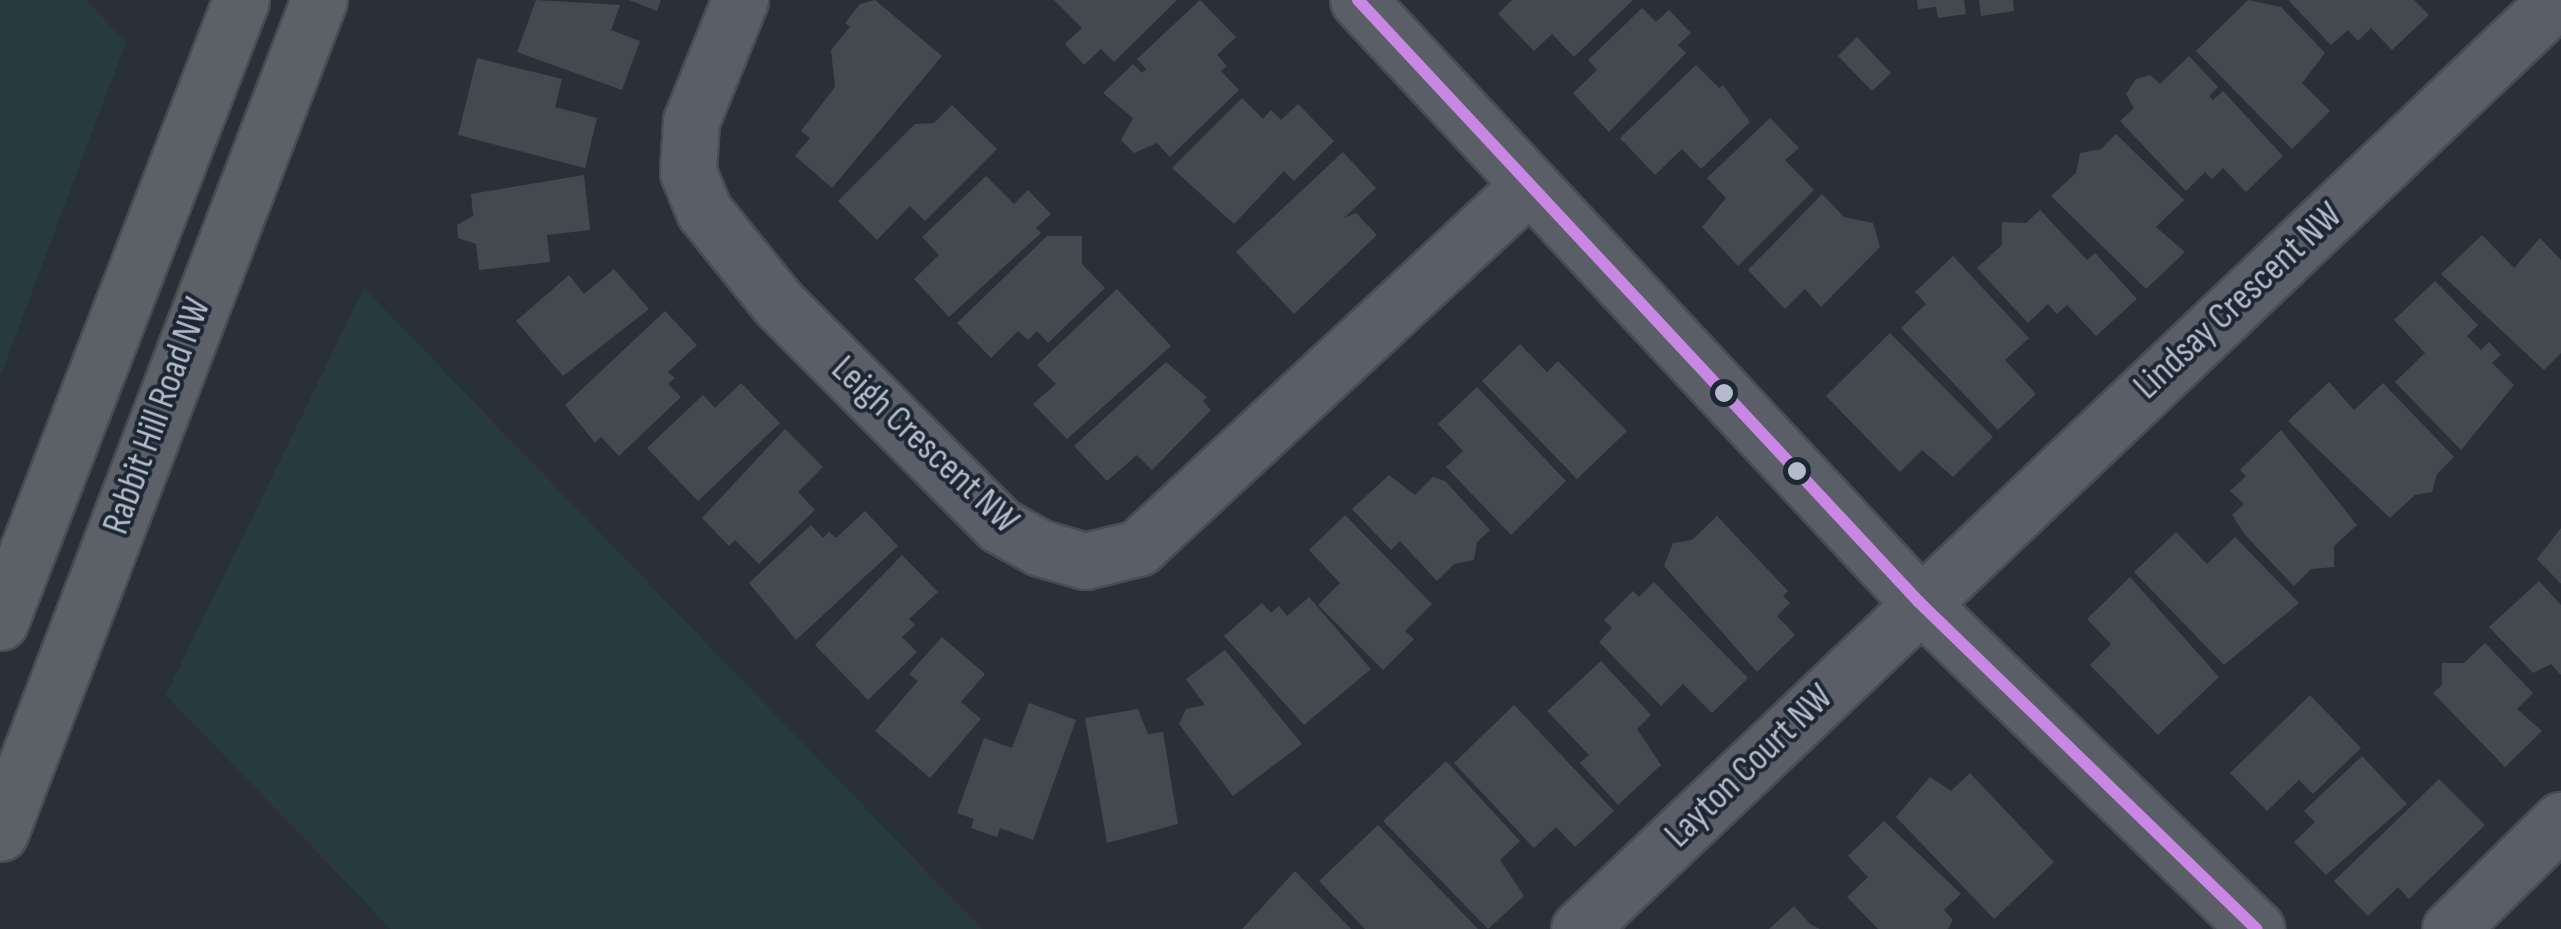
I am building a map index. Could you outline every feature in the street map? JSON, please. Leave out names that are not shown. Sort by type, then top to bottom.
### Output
[{"type":"main road","name":"Rabbit Hill Road NW","points":[[0,622],[241,0]]},
{"type":"main road","name":"Rabbit Hill Road NW","points":[[0,833],[319,0]]},
{"type":"street","name":"Leigh Crescent NW","points":[[740,0],[691,121],[688,172],[704,211],[778,303],[999,525],[1040,548],[1085,561],[1138,548],[1526,188]]},
{"type":"street","points":[[1358,0],[1526,188],[1919,602],[2257,929]]},
{"type":"street","name":"Lindsay Crescent NW","points":[[1919,602],[2557,0]]},
{"type":"street","name":"Layton Court NW","points":[[1579,929],[1919,602]]},
{"type":"street","points":[[2450,929],[2561,820]]},
{"type":"green space","points":[[0,0],[86,0],[126,42],[0,377]]},
{"type":"green space","points":[[364,288],[982,929],[391,929],[166,695]]},
{"type":"building","points":[[536,0],[620,5],[611,30],[640,41],[622,90],[517,52]]},
{"type":"building","points":[[629,0],[661,0],[657,11]]},
{"type":"building","points":[[875,0],[942,56],[832,188],[795,156],[810,138],[801,131],[835,87],[831,50],[850,27],[845,23],[860,4]]},
{"type":"building","points":[[1054,0],[1177,0],[1114,62],[1101,49],[1084,65],[1065,44],[1082,28]]},
{"type":"building","points":[[1200,0],[1236,37],[1217,55],[1227,66],[1221,71],[1239,90],[1170,157],[1157,143],[1134,153],[1121,140],[1133,118],[1103,93],[1133,64],[1142,73],[1146,69],[1137,59]]},
{"type":"building","points":[[1512,0],[1633,0],[1574,57],[1552,34],[1534,51],[1498,14]]},
{"type":"building","points":[[1917,0],[1964,0],[1966,14],[1938,18],[1936,7],[1918,9]]},
{"type":"building","points":[[1979,0],[2013,0],[2014,11],[1981,16]]},
{"type":"building","points":[[2248,0],[2281,7],[2325,53],[2302,83],[2330,111],[2292,149],[2196,51]]},
{"type":"building","points":[[2288,0],[2414,0],[2429,15],[2392,50],[2371,28],[2358,41],[2348,30],[2331,45]]},
{"type":"building","points":[[1642,8],[1656,22],[1669,10],[1691,33],[1678,45],[1686,53],[1609,132],[1573,93],[1597,70],[1588,60]]},
{"type":"building","points":[[1857,37],[1891,73],[1872,91],[1838,56]]},
{"type":"building","points":[[2189,56],[2218,87],[2209,96],[2213,100],[2223,91],[2283,156],[2246,192],[2223,168],[2212,179],[2205,172],[2186,191],[2120,121],[2134,108],[2126,94],[2136,79],[2150,75],[2160,84]]},
{"type":"building","points":[[477,58],[562,79],[555,107],[597,118],[585,168],[458,135]]},
{"type":"building","points":[[1696,65],[1719,88],[1723,85],[1750,122],[1701,169],[1682,149],[1655,175],[1620,138]]},
{"type":"building","points":[[1242,98],[1263,119],[1271,110],[1281,120],[1298,104],[1334,141],[1294,181],[1284,171],[1234,224],[1172,168]]},
{"type":"building","points":[[952,105],[997,149],[925,221],[910,206],[877,240],[838,201],[915,124],[934,123]]},
{"type":"building","points":[[1770,118],[1799,148],[1785,160],[1814,190],[1738,266],[1702,227],[1726,198],[1707,178]]},
{"type":"building","points":[[2116,134],[2184,200],[2156,227],[2185,252],[2146,289],[2051,196],[2076,173],[2080,153],[2101,149]]},
{"type":"building","points":[[1343,152],[1376,188],[1344,218],[1356,213],[1377,235],[1294,314],[1236,252]]},
{"type":"building","points":[[584,175],[590,230],[547,235],[550,262],[479,270],[476,244],[458,238],[457,225],[473,216],[471,194]]},
{"type":"building","points":[[986,176],[1014,204],[1028,190],[1051,214],[1036,228],[1041,233],[949,317],[914,279],[939,255],[922,237]]},
{"type":"building","points":[[1822,194],[1844,217],[1873,223],[1880,247],[1821,307],[1805,289],[1785,309],[1748,270]]},
{"type":"building","points":[[2040,210],[2087,260],[2095,253],[2137,299],[2096,336],[2067,305],[2057,314],[2048,304],[2028,323],[1977,268],[2002,245],[2002,222],[2026,223]]},
{"type":"building","points":[[2482,235],[2514,268],[2540,238],[2561,260],[2561,353],[2544,370],[2441,274]]},
{"type":"building","points":[[1047,236],[1082,236],[1082,264],[1105,288],[1048,343],[1037,331],[1028,340],[1018,331],[991,358],[957,323]]},
{"type":"building","points":[[1953,256],[2029,338],[2005,360],[2036,394],[1998,430],[1901,328],[1926,304],[1915,292]]},
{"type":"building","points":[[614,269],[649,309],[563,376],[516,321],[569,275],[584,294]]},
{"type":"building","points":[[2435,281],[2478,325],[2467,336],[2481,350],[2489,342],[2501,355],[2492,363],[2514,385],[2461,450],[2395,382],[2425,353],[2394,320]]},
{"type":"building","points":[[1117,289],[1171,346],[1067,439],[1033,404],[1056,384],[1037,365]]},
{"type":"building","points":[[665,311],[697,345],[668,372],[675,378],[668,384],[681,397],[619,456],[601,437],[595,443],[565,405]]},
{"type":"building","points":[[1890,333],[1993,437],[1953,477],[1922,450],[1900,472],[1826,396]]},
{"type":"building","points":[[1520,344],[1547,372],[1558,361],[1627,431],[1577,479],[1482,381]]},
{"type":"building","points":[[1166,362],[1207,397],[1203,401],[1211,410],[1152,470],[1137,455],[1107,481],[1074,446]]},
{"type":"building","points":[[2329,382],[2354,410],[2383,383],[2454,457],[2437,474],[2432,492],[2415,495],[2390,518],[2288,421]]},
{"type":"building","points":[[741,383],[780,423],[698,501],[647,448],[703,395],[715,408]]},
{"type":"building","points":[[1477,387],[1566,481],[1511,535],[1446,467],[1463,451],[1438,424]]},
{"type":"building","points":[[785,429],[823,467],[798,492],[815,510],[759,564],[735,540],[729,546],[702,518]]},
{"type":"building","points":[[2281,430],[2357,525],[2334,546],[2334,567],[2311,569],[2294,586],[2246,536],[2232,515],[2244,504],[2230,491],[2246,476],[2240,470]]},
{"type":"building","points":[[1389,475],[1415,495],[1433,477],[1445,481],[1490,530],[1477,542],[1474,560],[1454,564],[1437,581],[1400,541],[1391,550],[1352,509]]},
{"type":"building","points":[[865,511],[898,546],[796,640],[749,583],[811,525],[823,538],[829,532],[836,538]]},
{"type":"building","points":[[1345,515],[1432,604],[1405,631],[1414,639],[1383,670],[1318,605],[1340,583],[1309,550]]},
{"type":"building","points":[[1717,516],[1788,591],[1783,596],[1790,603],[1777,616],[1795,635],[1757,672],[1664,566],[1673,543],[1692,540]]},
{"type":"building","points":[[2561,528],[2561,584],[2537,559]]},
{"type":"building","points":[[2176,532],[2207,564],[2235,537],[2299,603],[2224,665],[2134,572]]},
{"type":"building","points":[[902,555],[938,592],[909,619],[915,625],[902,637],[917,652],[868,700],[815,645]]},
{"type":"building","points":[[2130,577],[2219,677],[2158,735],[2090,665],[2111,644],[2087,619]]},
{"type":"building","points":[[2539,581],[2561,605],[2561,675],[2551,664],[2533,673],[2489,627]]},
{"type":"building","points":[[1654,582],[1748,678],[1712,713],[1683,684],[1661,706],[1599,642],[1612,628],[1604,620],[1633,591],[1639,597]]},
{"type":"building","points":[[1309,597],[1371,669],[1304,725],[1224,636],[1262,603],[1271,613],[1279,606],[1287,616]]},
{"type":"building","points":[[942,637],[985,674],[961,702],[981,719],[930,778],[875,731],[918,681],[909,674]]},
{"type":"building","points":[[2485,643],[2533,693],[2517,709],[2542,731],[2505,767],[2433,693],[2442,685],[2442,663],[2464,663]]},
{"type":"building","points":[[1225,650],[1302,744],[1233,796],[1179,724],[1186,709],[1205,705],[1186,679]]},
{"type":"building","points":[[1601,661],[1651,715],[1637,729],[1661,765],[1618,805],[1580,763],[1589,755],[1547,711]]},
{"type":"building","points":[[2310,695],[2361,748],[2313,794],[2299,780],[2267,811],[2230,773]]},
{"type":"building","points":[[1029,703],[1076,720],[1033,840],[1000,828],[997,837],[971,828],[974,819],[957,813],[984,738],[1012,748]]},
{"type":"building","points":[[1514,705],[1614,811],[1575,847],[1556,827],[1534,848],[1454,763]]},
{"type":"building","points":[[1138,709],[1148,734],[1163,732],[1178,824],[1107,843],[1085,718]]},
{"type":"building","points":[[2362,756],[2407,804],[2326,875],[2294,842],[2315,822],[2304,811]]},
{"type":"building","points":[[1446,761],[1520,841],[1500,860],[1524,896],[1488,929],[1383,821]]},
{"type":"building","points":[[1970,773],[2054,862],[1994,919],[1896,817],[1930,777],[1951,791]]},
{"type":"building","points":[[2439,779],[2485,825],[2409,899],[2398,887],[2368,916],[2334,881]]},
{"type":"building","points":[[1884,821],[1961,894],[1944,910],[1953,920],[1948,929],[1878,929],[1847,897],[1868,877],[1848,856]]},
{"type":"building","points":[[1378,825],[1478,929],[1365,929],[1319,881]]},
{"type":"building","points":[[1295,871],[1351,929],[1242,929]]},
{"type":"building","points":[[1794,906],[1810,924],[1820,929],[1769,929]]},
{"type":"transit line","points":[[1358,0],[1919,602],[2257,929]]}]
